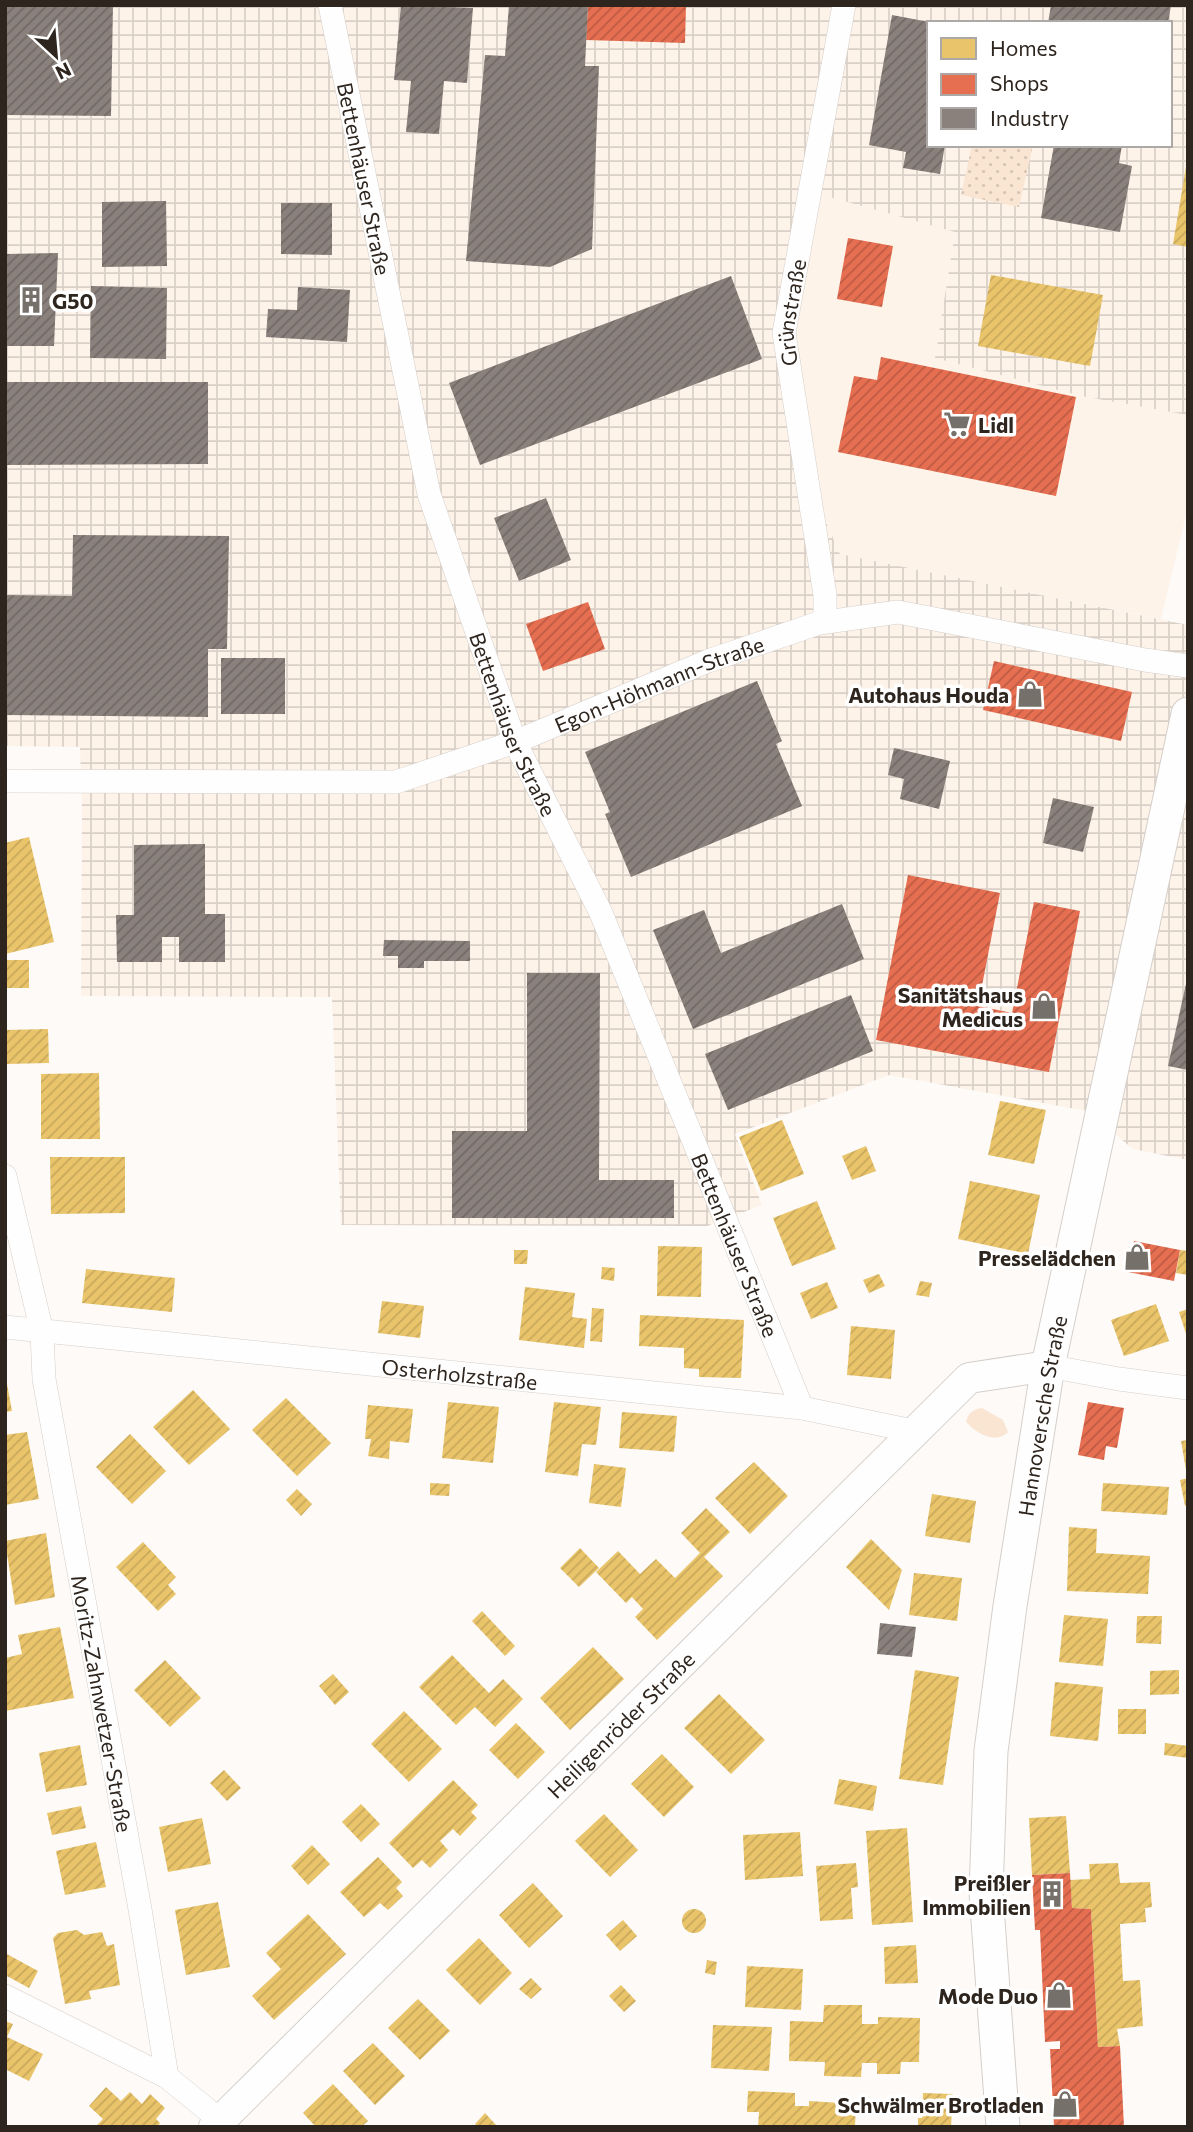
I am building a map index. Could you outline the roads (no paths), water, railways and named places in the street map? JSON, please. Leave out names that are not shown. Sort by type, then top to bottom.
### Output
[{"type":"main road","name":"Hannoversche Straße","points":[[1003,2127],[986,1893],[991,1751],[1012,1593],[1048,1366],[1188,714]]},
{"type":"street","name":"Bettenhäuser Straße","points":[[331,5],[429,494],[515,742],[601,913],[802,1408]]},
{"type":"street","name":"Grünstraße","points":[[825,621],[825,595],[784,333],[844,5]]},
{"type":"street","name":"Egon-Höhmann-Straße","points":[[5,781],[396,782],[515,742],[708,661],[825,621],[898,612],[1188,666]]},
{"type":"street","name":"Moritz-Zahnwetzer-Straße","points":[[5,1177],[42,1332],[44,1379],[138,1896],[167,2077]]},
{"type":"street","name":"Osterholzstraße","points":[[5,1327],[802,1408],[913,1431]]},
{"type":"street","points":[[1048,1366],[1188,1388]]},
{"type":"street","name":"Heiligenröder Straße","points":[[217,2124],[968,1378],[1048,1366]]},
{"type":"street","points":[[5,1996],[167,2077],[217,2124]]},
{"type":"place","name":"G50","points":[[31,300]]},
{"type":"place","name":"Lidl","points":[[957,424]]},
{"type":"place","name":"Autohaus Houda","points":[[1030,694]]},
{"type":"place","name":"Sanitätshaus Medicus","points":[[1044,1006]]},
{"type":"place","name":"Presselädchen","points":[[1137,1257]]},
{"type":"place","name":"Preißler Immobilien","points":[[1052,1894]]},
{"type":"place","name":"Mode Duo","points":[[1059,1995]]},
{"type":"place","name":"Schwälmer Brotladen","points":[[1065,2104]]}]
